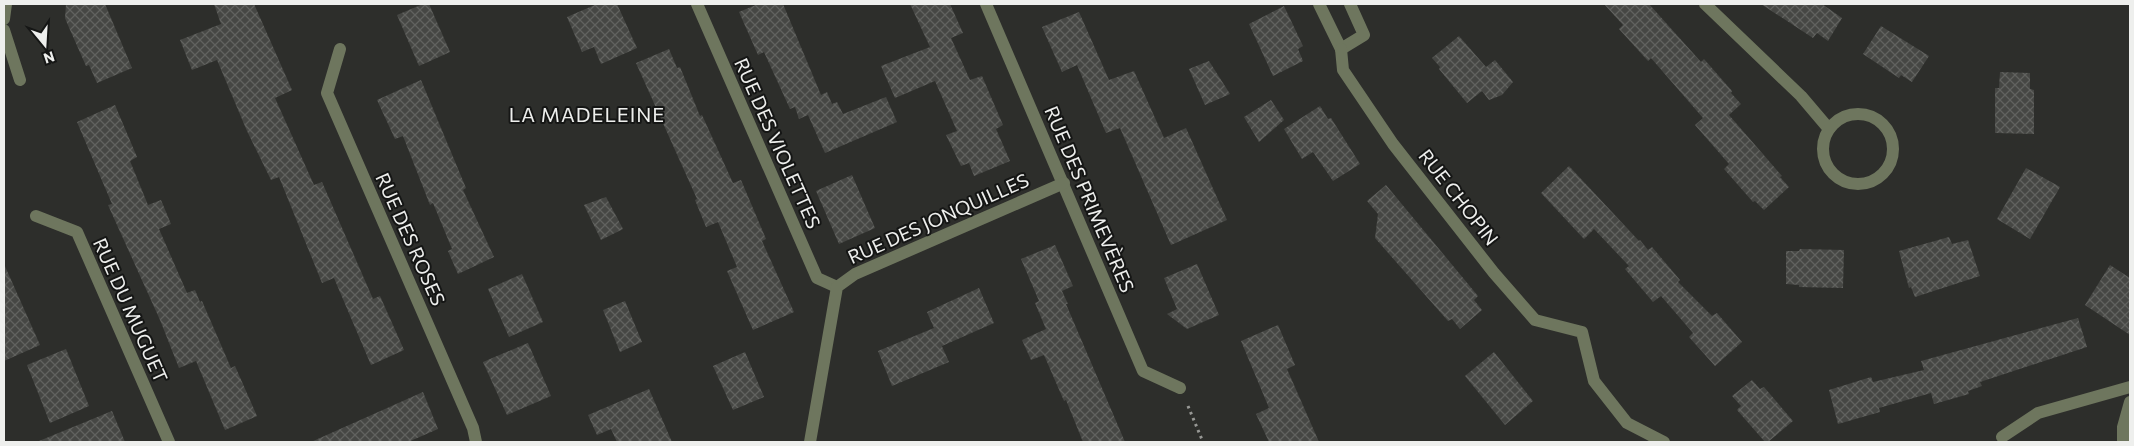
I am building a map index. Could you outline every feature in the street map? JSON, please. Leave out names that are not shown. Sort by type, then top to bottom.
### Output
[{"type":"street","points":[[4,19],[6,4]]},
{"type":"street","name":"RUE DES VIOLETTES","points":[[697,4],[817,278],[837,286]]},
{"type":"street","name":"RUE DES PRIMEVÈRES","points":[[986,4],[1143,371],[1180,388]]},
{"type":"street","name":"RUE CHOPIN","points":[[1319,4],[1341,49],[1343,70],[1393,144],[1500,280],[1535,320],[1582,332],[1594,381],[1627,423],[1664,442]]},
{"type":"street","points":[[1341,49],[1364,35],[1350,4]]},
{"type":"street","points":[[1705,4],[1801,96],[1829,129]]},
{"type":"street","points":[[4,30],[20,80]]},
{"type":"street","name":"RUE DES ROSES","points":[[340,49],[327,93],[473,428],[476,442]]},
{"type":"street","points":[[1858,114],[1870,116],[1880,122],[1887,130],[1892,141],[1893,152],[1890,163],[1884,173],[1875,180],[1863,184],[1852,184],[1841,180],[1832,173],[1825,163],[1823,152],[1824,140],[1829,129],[1837,121],[1847,116],[1858,114]]},
{"type":"street","name":"RUE DES JONQUILLES","points":[[810,442],[837,286],[855,274],[1064,184]]},
{"type":"street","name":"RUE DU MUGUET","points":[[36,216],[76,232],[169,442]]},
{"type":"street","points":[[2002,437],[2038,413],[2130,387]]},
{"type":"street","points":[[2123,442],[2123,427],[2130,402]]},
{"type":"path","points":[[1180,388],[1203,442]]},
{"type":"building","points":[[66,4],[105,4],[132,68],[97,83],[89,65],[86,66],[65,18]]},
{"type":"building","points":[[214,4],[254,4],[292,90],[275,98],[314,185],[322,182],[373,299],[380,296],[404,350],[371,365],[334,278],[322,283],[279,177],[271,180],[247,131],[217,60],[192,70],[180,40],[221,24]]},
{"type":"building","points":[[423,4],[429,4],[450,52],[419,66],[397,15]]},
{"type":"building","points":[[597,4],[617,4],[637,48],[601,64],[594,47],[582,52],[567,17]]},
{"type":"building","points":[[758,4],[783,4],[821,95],[827,92],[832,104],[837,102],[843,114],[886,97],[897,122],[825,153],[808,115],[799,119],[795,107],[790,109],[764,52],[758,55],[739,12]]},
{"type":"building","points":[[910,4],[950,4],[963,33],[951,38],[970,80],[982,76],[1003,125],[996,129],[1010,161],[974,176],[969,163],[961,166],[946,135],[957,131],[935,81],[895,98],[881,66],[930,47]]},
{"type":"building","points":[[1604,4],[1649,4],[1701,62],[1704,59],[1732,91],[1731,93],[1741,104],[1729,115],[1782,176],[1780,177],[1789,187],[1764,210],[1755,201],[1753,202],[1724,169],[1729,164],[1695,125],[1703,118],[1651,58],[1648,61],[1619,29],[1623,25]]},
{"type":"building","points":[[1761,4],[1822,4],[1842,18],[1828,41],[1817,33],[1813,38]]},
{"type":"building","points":[[1284,6],[1303,46],[1298,49],[1303,61],[1273,76],[1249,24]]},
{"type":"building","points":[[1079,12],[1109,80],[1134,71],[1164,138],[1186,128],[1227,220],[1171,245],[1120,128],[1106,133],[1077,65],[1062,72],[1042,27]]},
{"type":"building","points":[[1881,26],[1929,56],[1912,82],[1901,75],[1899,78],[1863,54]]},
{"type":"building","points":[[1459,36],[1486,67],[1495,60],[1513,82],[1502,95],[1489,100],[1482,91],[1467,103],[1439,69],[1440,67],[1432,58]]},
{"type":"building","points":[[669,49],[677,68],[680,67],[700,116],[702,115],[733,183],[741,180],[766,239],[762,241],[794,312],[753,330],[727,271],[737,267],[718,222],[706,227],[695,200],[697,199],[636,63]]},
{"type":"building","points":[[1209,61],[1230,94],[1205,105],[1189,69]]},
{"type":"building","points":[[2000,72],[2030,73],[2030,89],[2034,90],[2034,134],[1995,133],[1995,88],[1999,88]]},
{"type":"building","points":[[421,80],[466,188],[463,190],[494,257],[458,274],[448,251],[452,249],[433,203],[430,205],[403,136],[395,139],[377,100]]},
{"type":"building","points":[[1271,100],[1284,120],[1259,142],[1244,117]]},
{"type":"building","points":[[115,105],[137,157],[130,161],[148,205],[161,200],[171,224],[159,229],[187,293],[195,290],[200,302],[202,301],[231,368],[235,366],[257,416],[225,430],[196,361],[179,368],[160,320],[108,205],[112,204],[77,122]]},
{"type":"building","points":[[1320,106],[1328,119],[1331,118],[1360,164],[1333,181],[1313,152],[1302,159],[1284,129]]},
{"type":"building","points":[[1569,166],[1648,250],[1652,247],[1680,280],[1678,282],[1712,316],[1717,313],[1742,342],[1715,366],[1689,337],[1693,333],[1661,296],[1653,302],[1625,269],[1629,266],[1594,229],[1584,239],[1541,193]]},
{"type":"building","points":[[2026,168],[2060,187],[2030,239],[1997,219]]},
{"type":"building","points":[[852,175],[875,228],[839,244],[816,191]]},
{"type":"building","points":[[1386,185],[1478,296],[1474,300],[1482,310],[1460,329],[1452,319],[1448,321],[1375,238],[1378,214],[1367,201]]},
{"type":"building","points":[[606,197],[623,229],[601,240],[584,205]]},
{"type":"building","points":[[1949,237],[1952,244],[1968,240],[1980,276],[1915,297],[1911,287],[1909,288],[1899,251]]},
{"type":"building","points":[[1055,245],[1073,286],[1062,291],[1068,304],[1066,304],[1125,442],[1083,442],[1066,400],[1064,401],[1044,355],[1031,360],[1022,340],[1046,329],[1035,303],[1039,301],[1021,259]]},
{"type":"building","points":[[1800,249],[1844,250],[1843,288],[1799,287],[1799,285],[1786,284],[1786,251],[1799,251]]},
{"type":"building","points":[[4,264],[40,345],[4,361]]},
{"type":"building","points":[[1197,264],[1219,315],[1187,329],[1167,314],[1177,309],[1164,278]]},
{"type":"building","points":[[2110,265],[2130,278],[2130,335],[2085,305]]},
{"type":"building","points":[[522,274],[543,322],[509,337],[488,289]]},
{"type":"building","points":[[979,288],[994,323],[942,346],[940,342],[949,362],[892,386],[878,351],[934,328],[927,312]]},
{"type":"building","points":[[625,301],[642,342],[620,352],[603,310]]},
{"type":"building","points":[[2078,318],[2087,347],[1980,382],[1982,386],[1968,391],[1969,394],[1934,404],[1931,393],[1879,408],[1880,412],[1838,424],[1829,390],[1871,377],[1873,382],[1924,370],[1921,361]]},
{"type":"building","points":[[1278,325],[1295,365],[1287,369],[1319,442],[1269,442],[1256,414],[1269,408],[1241,341]]},
{"type":"building","points":[[528,343],[551,396],[507,415],[483,362]]},
{"type":"building","points":[[66,349],[89,406],[50,423],[27,365]]},
{"type":"building","points":[[745,352],[764,397],[733,410],[713,366]]},
{"type":"building","points":[[1494,352],[1533,401],[1505,425],[1465,376]]},
{"type":"building","points":[[1752,380],[1760,389],[1764,387],[1793,421],[1768,442],[1765,442],[1737,410],[1741,406],[1732,396]]},
{"type":"building","points":[[649,389],[672,442],[617,442],[611,429],[597,435],[588,415]]},
{"type":"building","points":[[423,392],[438,429],[408,442],[311,442]]},
{"type":"building","points":[[112,411],[125,442],[39,442],[39,441]]},
{"type":"district","name":"LA MADELEINE","points":[[587,114]]}]
